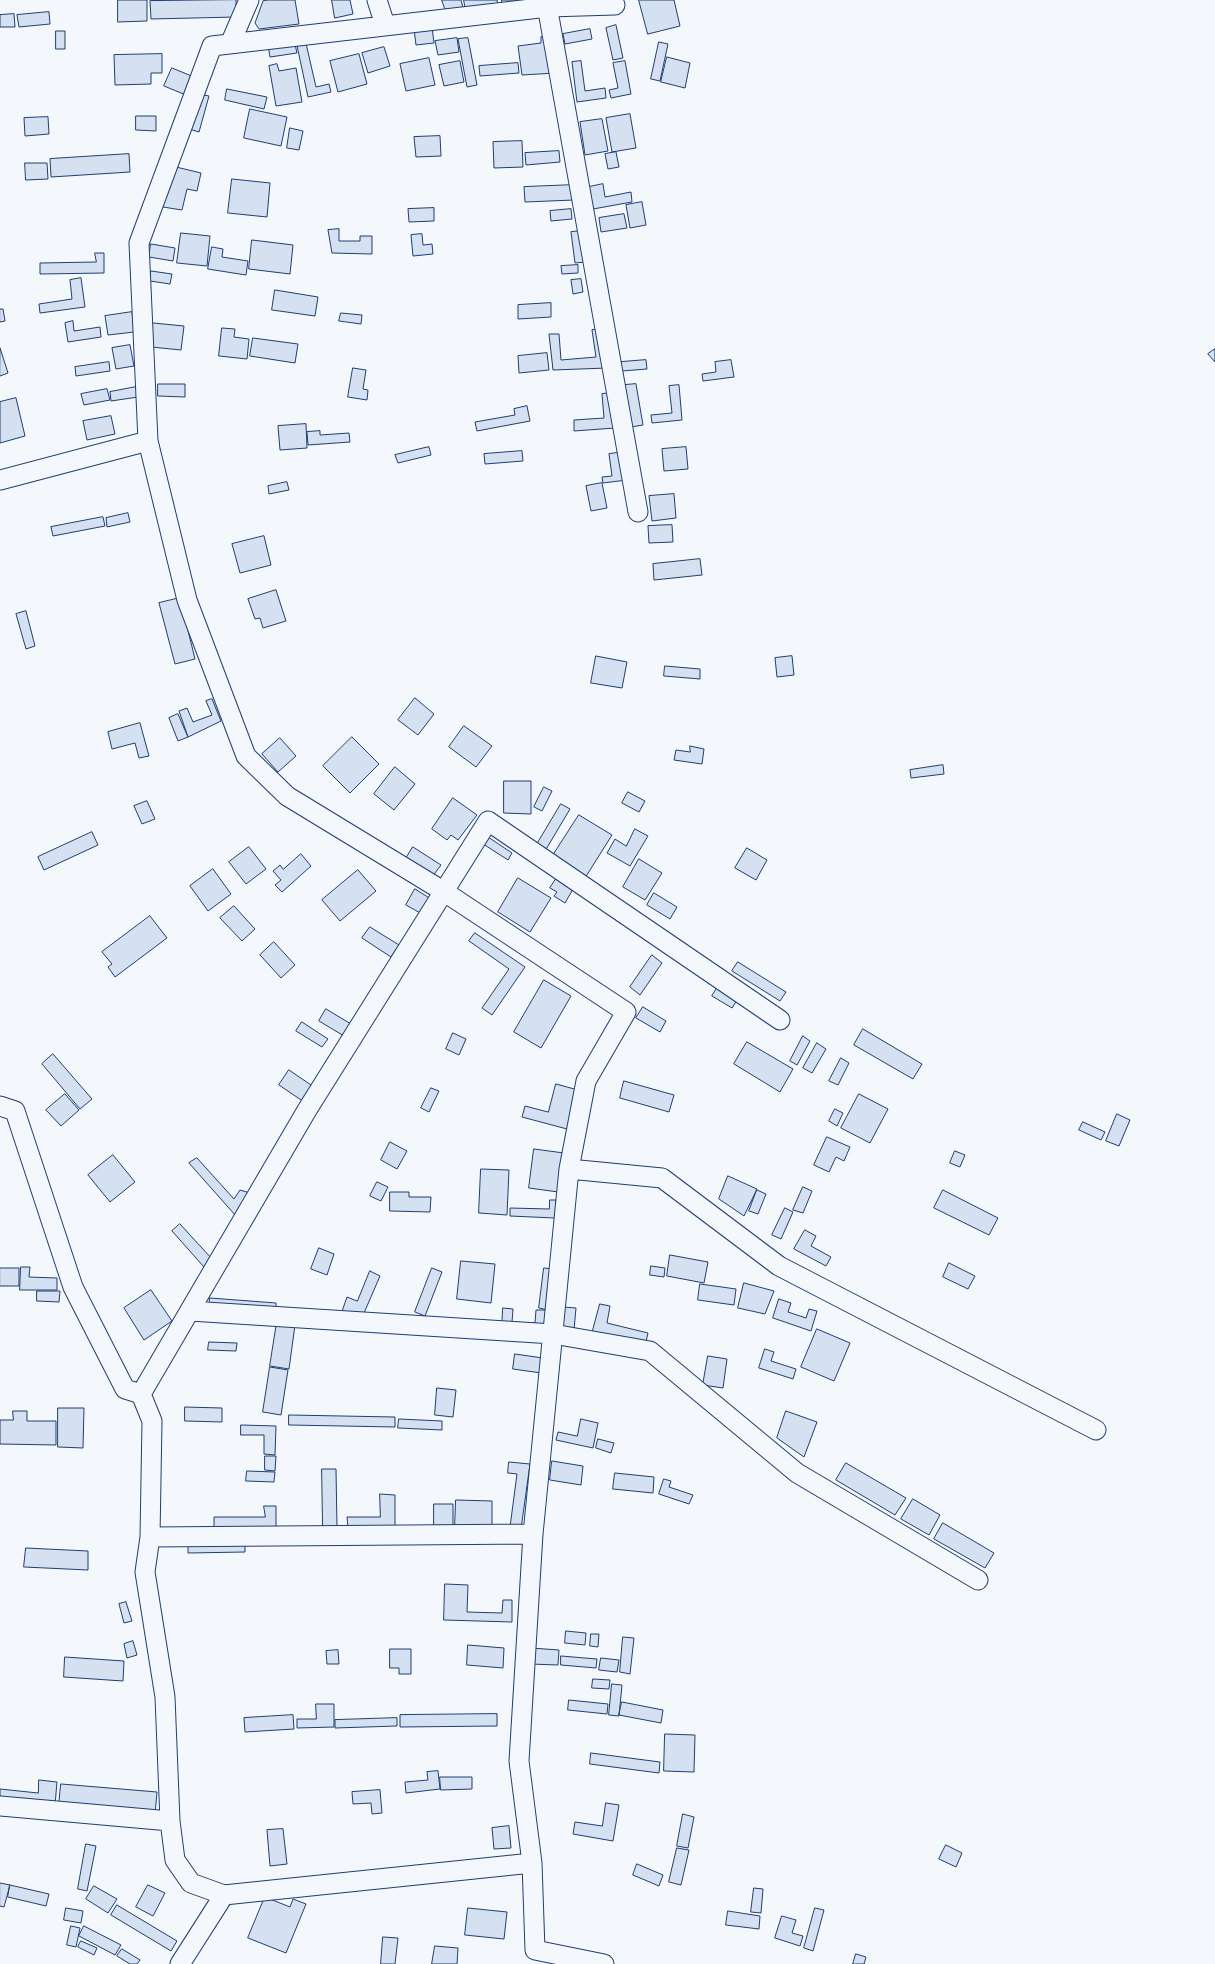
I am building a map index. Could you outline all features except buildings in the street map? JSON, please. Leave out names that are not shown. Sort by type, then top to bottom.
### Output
[{"type":"street","points":[[230,44],[248,0]]},
{"type":"street","points":[[377,0],[385,25]]},
{"type":"street","points":[[547,3],[638,512]]},
{"type":"street","points":[[604,1964],[534,1950],[532,1862],[519,1761],[533,1534],[569,1169],[586,1081],[626,1012],[442,891],[287,796],[246,756],[187,600],[148,441],[139,243],[212,46],[547,3],[615,5]]},
{"type":"street","points":[[0,480],[148,441]]},
{"type":"street","points":[[141,1394],[307,1110],[442,891],[488,821],[780,1020]]},
{"type":"street","points":[[0,1106],[15,1112],[73,1287],[125,1389],[141,1394]]},
{"type":"street","points":[[569,1169],[662,1178],[779,1266],[1096,1430]]},
{"type":"street","points":[[190,1311],[553,1334],[650,1351],[797,1473],[978,1580]]},
{"type":"street","points":[[141,1394],[152,1421],[150,1538],[145,1572],[165,1697],[170,1821],[175,1860],[191,1883],[224,1895],[532,1862]]},
{"type":"street","points":[[150,1538],[533,1534]]},
{"type":"street","points":[[0,1806],[170,1821]]},
{"type":"street","points":[[180,1964],[224,1895]]}]
